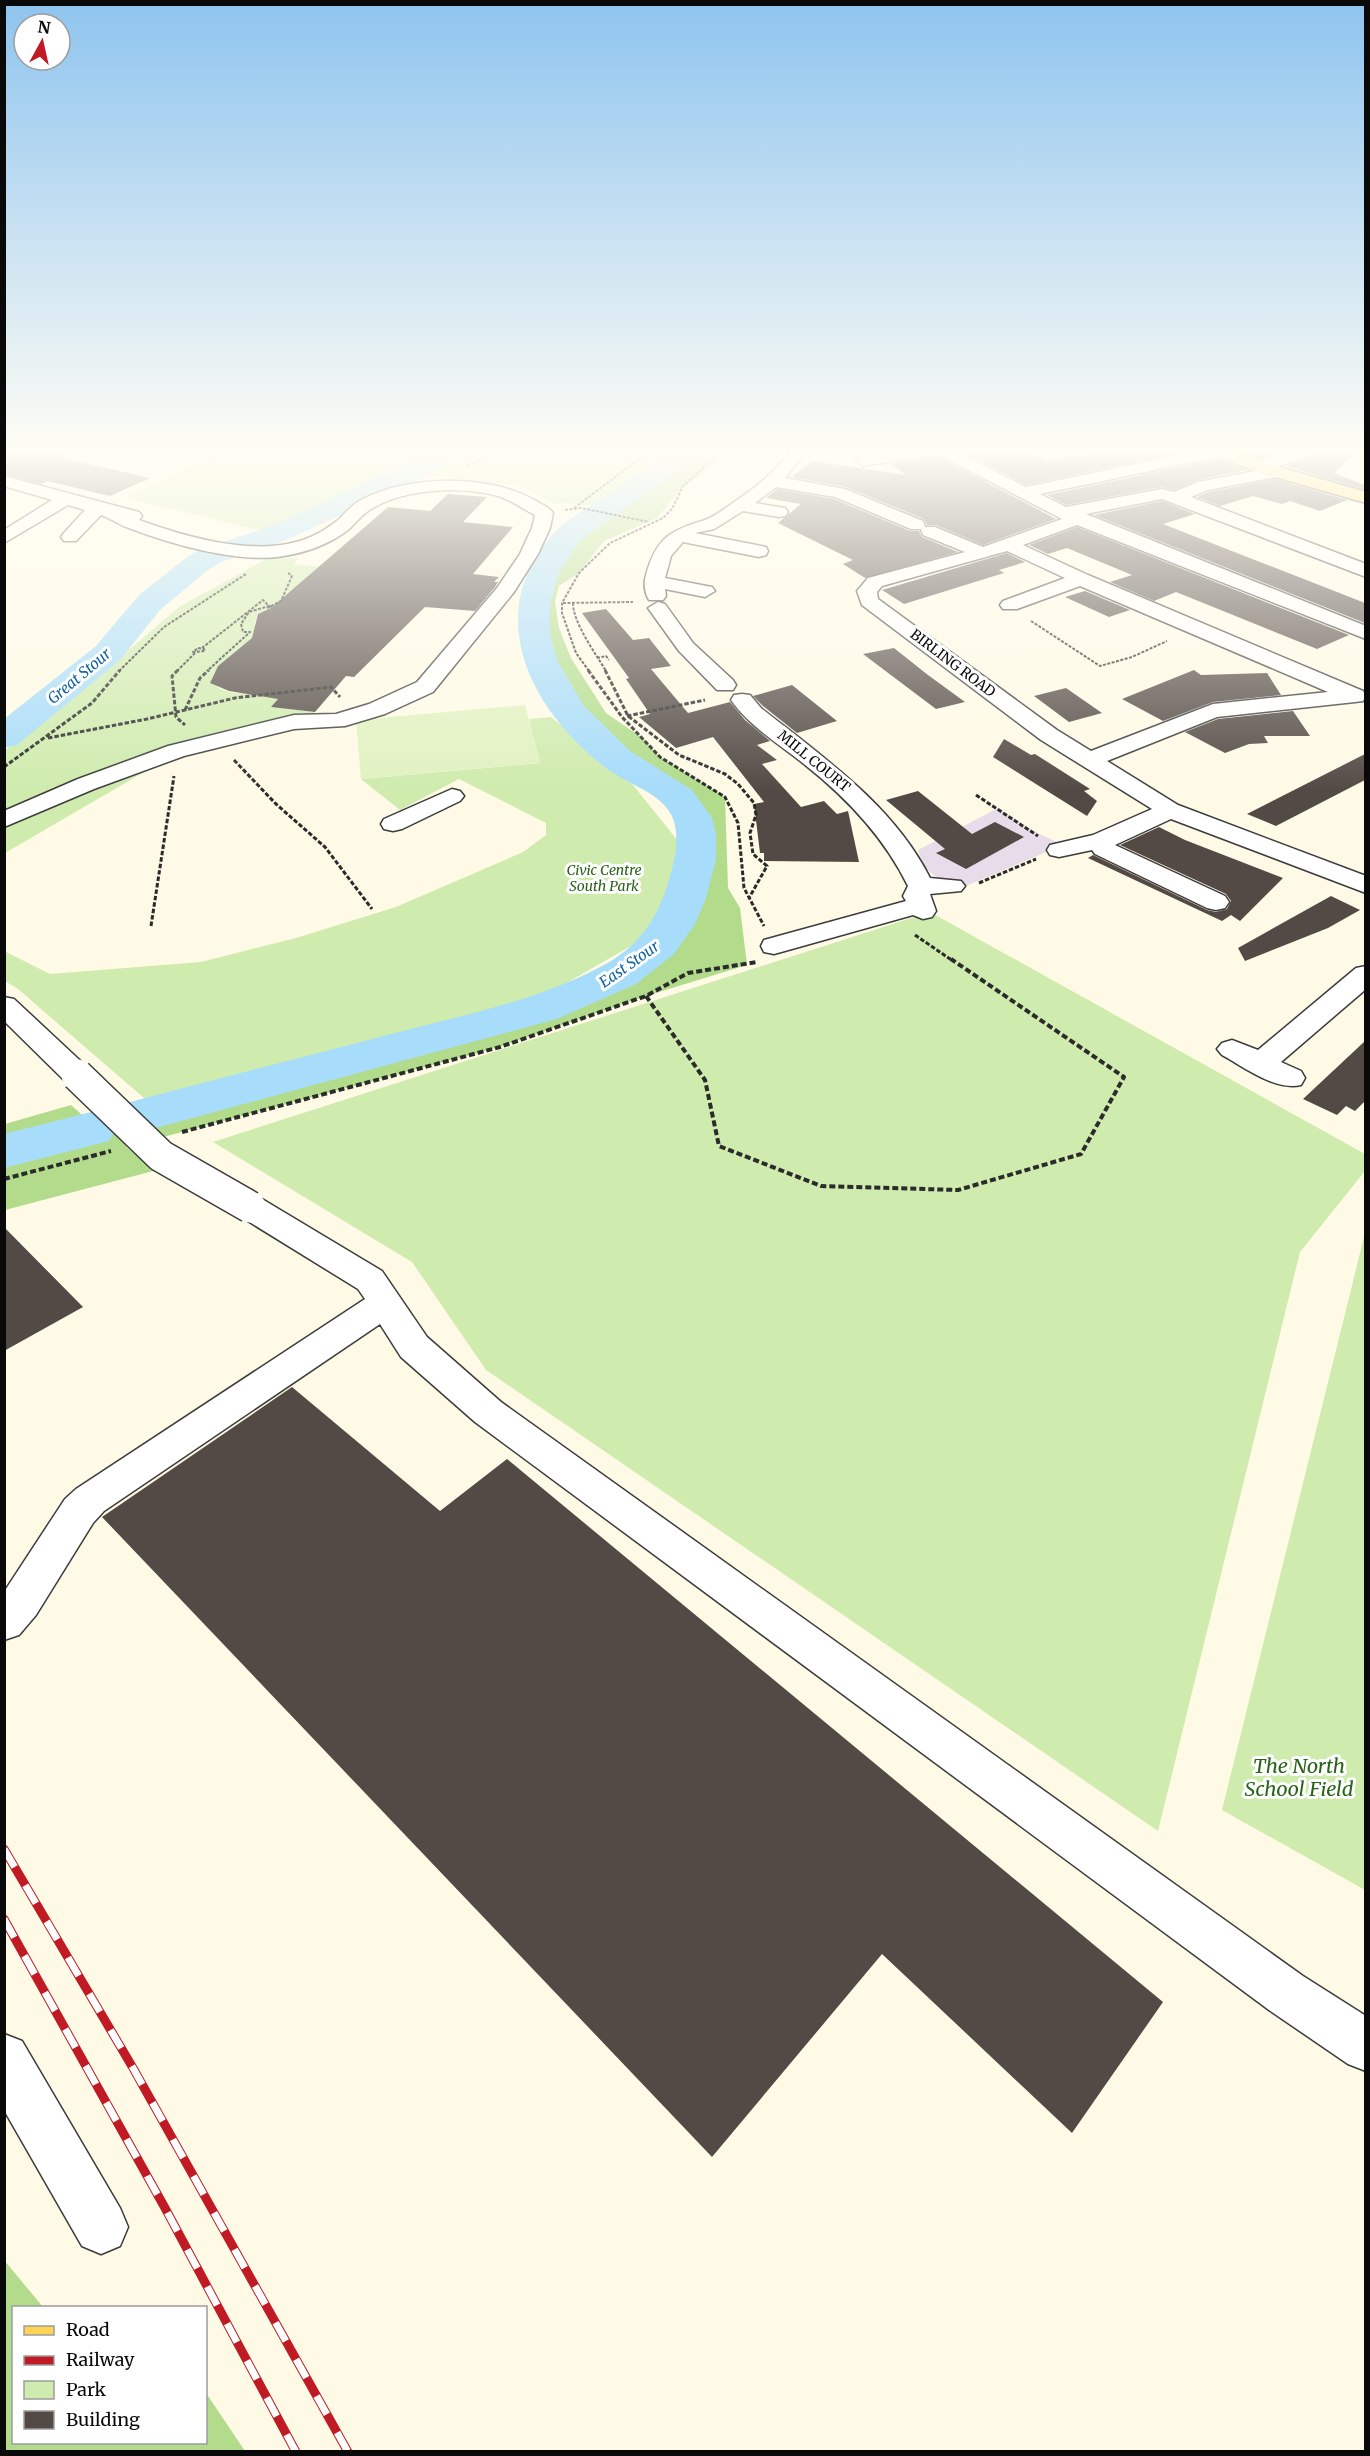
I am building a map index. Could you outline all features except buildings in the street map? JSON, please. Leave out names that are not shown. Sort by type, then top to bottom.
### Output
[{"type":"street","points":[[4,820],[86,784],[176,751],[294,722],[337,721],[377,710],[418,691],[459,648],[504,592],[524,562]]},
{"type":"street","points":[[660,562],[656,566],[652,597],[705,591]]},
{"type":"street","name":"BIRLING ROAD","points":[[951,562],[875,582],[867,591],[869,601],[1049,735],[1170,810],[1365,885]]},
{"type":"street","points":[[1044,562],[1195,628],[1360,695]]},
{"type":"street","points":[[1186,562],[1365,633]]},
{"type":"street","points":[[1340,562],[1365,571]]},
{"type":"street","points":[[1010,605],[1081,579]]},
{"type":"street","name":"MILL COURT","points":[[652,597],[686,647],[729,694],[817,763],[839,784],[857,795],[906,856],[918,909]]},
{"type":"street","points":[[1088,760],[1213,711],[1360,695]]},
{"type":"street","points":[[393,824],[452,796]]},
{"type":"street","points":[[1059,850],[1101,840],[1170,810]]},
{"type":"street","points":[[1101,840],[1104,849],[1216,902]]},
{"type":"street","points":[[762,946],[918,909],[952,886]]},
{"type":"street","points":[[1261,1063],[1365,974]]},
{"type":"street","points":[[4,1005],[161,1156],[370,1280],[414,1347],[488,1412],[1276,1986],[1365,2046]]},
{"type":"street","points":[[1232,1049],[1290,1078]]},
{"type":"street","points":[[4,1622],[21,1602],[79,1511],[90,1500],[385,1303]]},
{"type":"street","points":[[4,2059],[101,2227]]},
{"type":"path","points":[[170,1135],[500,1047],[646,996],[688,973],[747,965],[762,946],[764,926],[744,888],[738,823],[725,797],[660,757],[622,717],[576,653],[566,628],[562,603],[579,573],[591,562]]},
{"type":"path","points":[[4,767],[47,738],[92,703],[123,666],[164,627],[253,570]]},
{"type":"path","points":[[185,710],[200,678],[250,632],[243,632],[241,624],[249,612],[273,606],[280,601],[292,576],[281,571]]},
{"type":"path","points":[[562,603],[652,597]]},
{"type":"path","points":[[249,612],[270,607],[263,600],[250,608],[202,648],[204,652],[195,653],[172,676],[175,713],[179,722],[216,741],[276,804],[326,847],[372,909]]},
{"type":"path","points":[[573,603],[573,609],[597,658],[616,687],[628,716],[679,754],[724,774],[738,784],[754,803],[756,815],[750,833],[753,854],[767,866],[749,898]]},
{"type":"path","points":[[1010,605],[1100,666],[1132,657],[1195,628]]},
{"type":"path","points":[[597,658],[606,656],[609,660]]},
{"type":"path","points":[[47,738],[175,713],[235,698],[330,687]]},
{"type":"path","points":[[622,717],[729,694]]},
{"type":"path","points":[[151,926],[176,751]]},
{"type":"path","points":[[976,795],[1059,850]]},
{"type":"path","points":[[977,884],[1059,850]]},
{"type":"path","points":[[646,996],[705,1080],[718,1146],[821,1186],[958,1190],[1081,1154],[1124,1077],[918,909]]},
{"type":"path","points":[[4,1179],[116,1149]]},
{"type":"shaded area","points":[[998,808],[1033,831],[1063,845],[954,891],[924,867],[918,850]]},
{"type":"green space","points":[[261,562],[295,562],[293,564],[318,567],[285,603],[258,614],[254,624],[258,628],[256,635],[218,666],[211,679],[225,691],[236,693],[260,692],[290,686],[271,707],[315,712],[303,722],[163,761],[5,853],[4,751],[48,719],[179,607]]},
{"type":"green space","points":[[552,562],[588,562],[579,573],[559,586],[555,602],[559,628],[571,658],[606,713],[644,739],[660,757],[725,797],[728,888],[740,908],[747,965],[646,996],[500,1047],[126,1147],[157,1170],[5,1210],[5,1153],[599,986],[664,940],[696,854],[676,796],[618,760],[576,717],[541,666],[533,607]]},
{"type":"green space","points":[[525,705],[540,763],[361,779],[356,720]]},
{"type":"green space","name":"Civic Centre South Park","points":[[551,717],[633,785],[682,846],[681,884],[657,931],[556,989],[403,1036],[152,1105],[18,989],[5,981],[4,951],[50,974],[201,962],[296,938],[396,907],[523,852],[546,835],[546,823],[459,779],[400,810],[361,779],[540,763],[529,719]]},
{"type":"green space","points":[[930,912],[1365,1154],[1365,1171],[1300,1252],[1158,1831],[486,1370],[412,1262],[213,1142]]},
{"type":"green space","points":[[71,1105],[90,1122],[5,1146],[5,1124]]},
{"type":"green space","name":"The North School Field","points":[[1365,1233],[1366,1890],[1222,1810]]},
{"type":"green space","points":[[4,2260],[42,2306],[12,2306],[12,2444],[207,2444],[207,2394],[245,2451],[5,2451]]},
{"type":"waterway","name":"Great Stour","points":[[4,737],[108,653],[150,602],[201,562]]},
{"type":"waterway","name":"East Stour","points":[[148,1114],[541,1009],[597,987],[620,975],[641,961],[658,945],[673,924],[685,898],[694,866],[696,843],[692,818],[679,798],[617,759],[593,737],[571,714],[553,689],[540,662],[534,634],[534,605],[542,575],[550,562]]},
{"type":"waterway","name":"East Stour","points":[[4,1151],[91,1129]]},
{"type":"railway","points":[[4,1849],[133,2068],[348,2452]]},
{"type":"railway","points":[[4,1919],[165,2208],[296,2452]]}]
